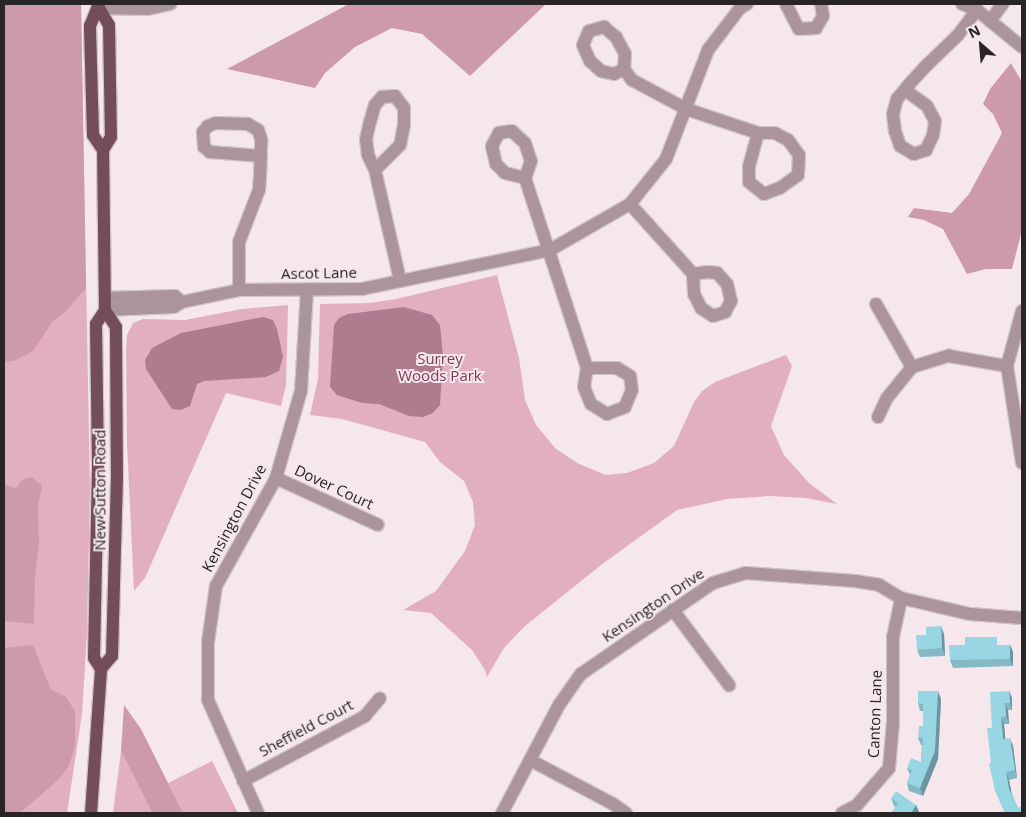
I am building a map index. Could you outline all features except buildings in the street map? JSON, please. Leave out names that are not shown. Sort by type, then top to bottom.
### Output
[{"type":"main road","name":"New Sutton Road","points":[[99,6],[109,25],[112,137],[103,150]]},
{"type":"main road","name":"New Sutton Road","points":[[99,6],[90,26],[93,135],[103,150],[105,304],[96,324],[98,538],[94,658],[102,669]]},
{"type":"main road","name":"New Sutton Road","points":[[90,813],[102,669],[112,656],[117,498],[116,326],[105,304]]},
{"type":"street","points":[[99,6],[148,8],[170,4]]},
{"type":"street","points":[[786,4],[800,29],[816,28],[823,16],[821,4]]},
{"type":"street","points":[[962,4],[977,10],[1022,48]]},
{"type":"street","points":[[990,21],[1003,4]]},
{"type":"street","name":"Ascot Lane","points":[[105,304],[174,307],[182,302],[239,290],[362,289],[550,250],[630,204],[666,159],[708,50],[741,5]]},
{"type":"street","points":[[905,90],[927,106],[935,121],[933,135],[926,150],[914,154],[900,146],[893,114],[897,98],[958,35],[977,10]]},
{"type":"street","points":[[624,69],[632,80],[686,108],[758,133],[775,133],[788,140],[799,155],[798,174],[780,188],[764,194],[750,182],[749,167],[758,133]]},
{"type":"street","points":[[375,170],[400,145],[404,125],[404,108],[395,96],[382,97],[375,105],[366,140],[368,155],[375,170],[400,280]]},
{"type":"street","points":[[239,290],[238,242],[256,202],[260,177],[262,139],[254,126],[216,123],[203,132],[204,147],[210,152],[261,156]]},
{"type":"street","points":[[525,178],[587,368]]},
{"type":"street","points":[[630,204],[693,274]]},
{"type":"street","name":"Kensington Drive","points":[[258,813],[208,700],[208,642],[216,586],[276,478],[301,391],[306,289]]},
{"type":"street","points":[[876,304],[912,367]]},
{"type":"street","points":[[1022,311],[1007,366],[1022,463]]},
{"type":"street","points":[[878,417],[887,398],[912,367],[949,356],[1007,366]]},
{"type":"street","name":"Dover Court","points":[[276,478],[378,525]]},
{"type":"street","name":"Kensington Drive","points":[[502,813],[559,705],[581,674],[713,583],[746,573],[879,585],[901,598],[970,614],[1022,618]]},
{"type":"street","name":"Canton Lane","points":[[842,813],[857,804],[888,768],[893,722],[893,637],[901,598]]},
{"type":"street","points":[[674,610],[729,685]]},
{"type":"street","name":"Sheffield Court","points":[[243,781],[365,716],[380,698]]},
{"type":"street","points":[[530,760],[613,804],[626,813]]},
{"type":"green space","points":[[4,4],[81,4],[90,490],[87,633],[82,714],[67,813],[4,813]]},
{"type":"green space","name":"Surrey Woods Park","points":[[497,275],[519,358],[525,400],[536,425],[556,449],[579,464],[606,475],[627,473],[654,463],[674,446],[694,402],[702,391],[715,382],[786,355],[792,366],[771,426],[784,455],[809,483],[837,504],[806,498],[770,496],[727,499],[677,510],[601,565],[525,626],[504,648],[487,677],[485,670],[472,650],[431,613],[403,610],[436,591],[465,551],[475,525],[473,502],[464,481],[440,462],[425,442],[342,419],[310,415],[318,379],[320,304],[370,303],[396,299]]},
{"type":"green space","points":[[288,305],[286,385],[281,406],[226,393],[145,578],[134,591],[127,443],[126,351],[127,335],[133,323],[143,319],[185,320],[242,309]]},
{"type":"green space","points":[[121,751],[152,813],[113,813]]},
{"type":"green space","points":[[212,761],[238,813],[183,813],[168,783]]},
{"type":"shaded area","points":[[4,4],[81,4],[86,288],[65,312],[53,321],[33,351],[14,361],[4,362]]},
{"type":"shaded area","points":[[349,4],[546,4],[470,76],[422,34],[392,28],[355,47],[325,73],[315,88],[227,69]]},
{"type":"shaded area","points":[[1011,63],[1022,82],[1022,230],[1012,269],[986,269],[967,274],[943,229],[924,220],[908,217],[914,208],[952,213],[969,194],[1002,133],[993,114],[983,104],[990,89]]},
{"type":"shaded area","points":[[404,307],[432,315],[440,325],[443,356],[440,405],[433,413],[423,417],[409,416],[379,404],[362,403],[337,395],[330,387],[334,325],[339,318],[348,314]]},
{"type":"shaded area","points":[[263,317],[273,320],[277,329],[283,357],[279,371],[266,377],[204,381],[197,384],[190,406],[181,410],[172,409],[146,369],[145,360],[152,348],[181,333]]},
{"type":"shaded area","points":[[32,477],[42,486],[38,506],[39,546],[35,575],[34,624],[4,621],[4,484],[16,488],[23,479]]},
{"type":"shaded area","points":[[33,645],[51,690],[65,696],[75,711],[75,746],[69,766],[59,779],[20,813],[4,813],[4,648]]},
{"type":"shaded area","points":[[124,705],[141,729],[183,813],[152,813],[121,751]]}]
